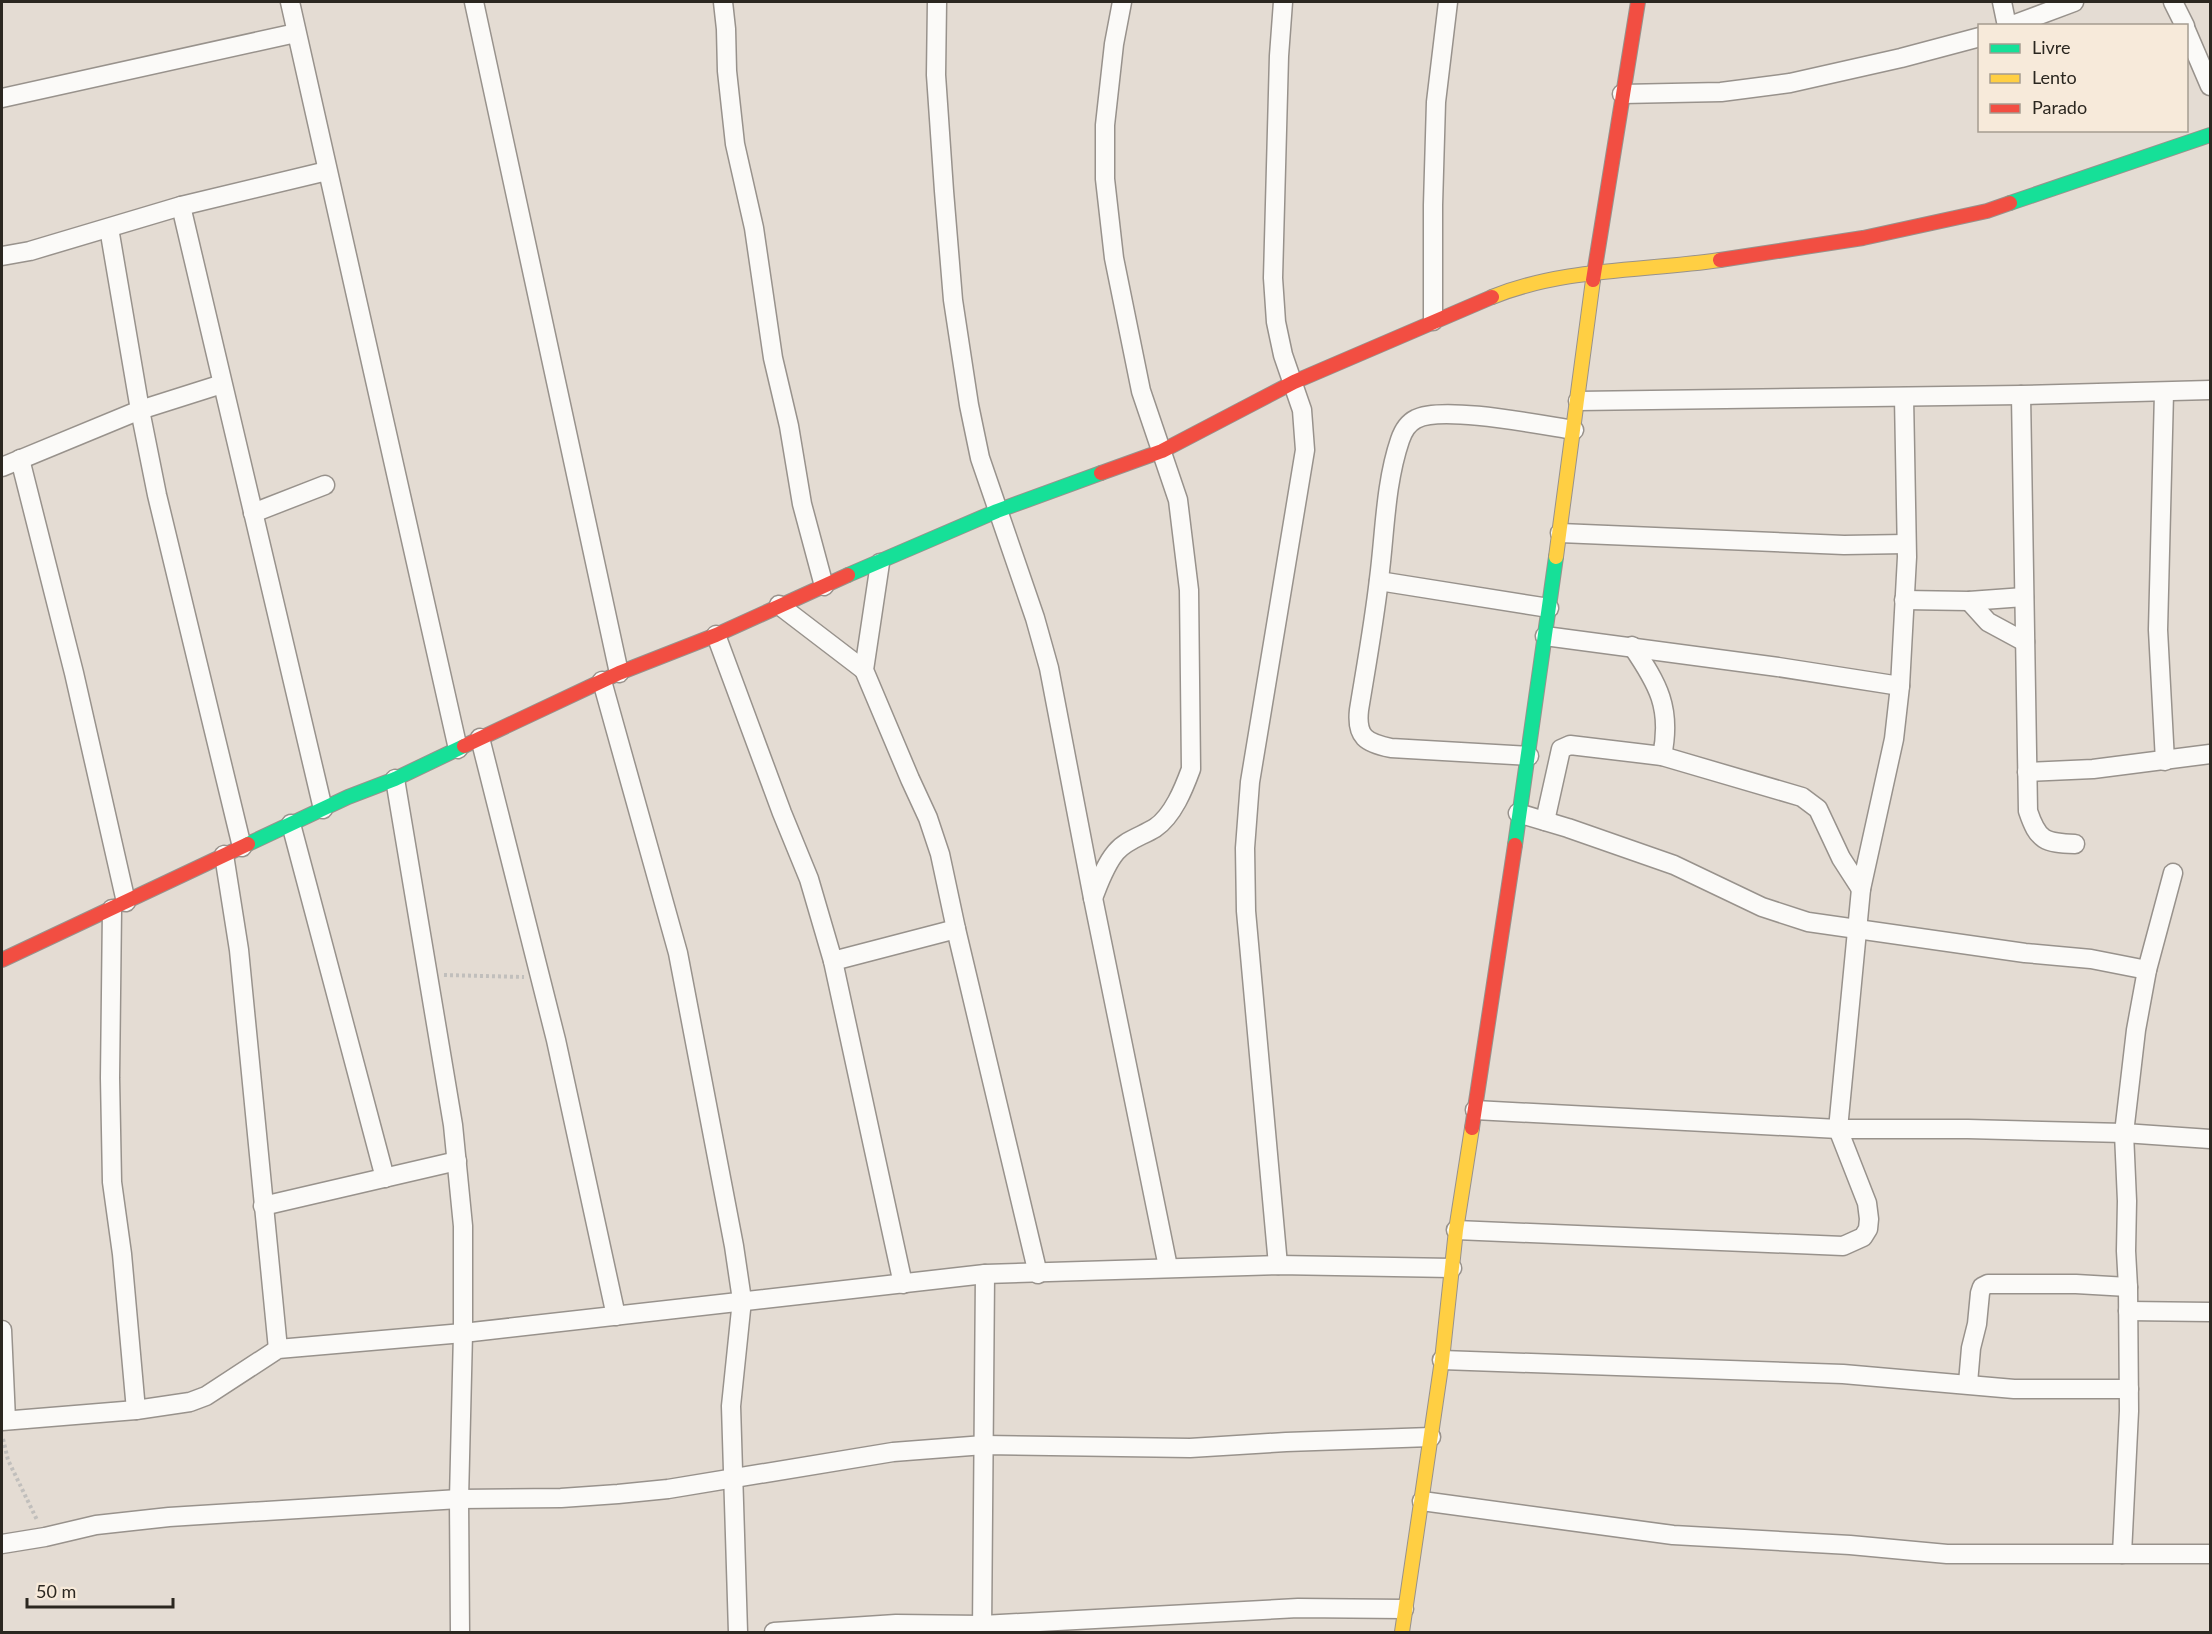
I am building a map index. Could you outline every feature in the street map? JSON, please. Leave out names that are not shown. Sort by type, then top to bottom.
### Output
[{"type":"street","points":[[290,2],[458,749]]},
{"type":"street","points":[[474,2],[610,677],[678,953],[734,1246],[742,1300],[731,1406],[738,1632]]},
{"type":"street","points":[[723,2],[729,101],[735,144],[754,228],[773,358],[789,426],[802,504],[824,585]]},
{"type":"street","points":[[937,2],[936,75],[953,300],[969,405],[980,458],[1035,618],[1049,668],[1168,1267]]},
{"type":"street","points":[[1093,898],[1116,851],[1157,827],[1183,794],[1191,769],[1189,590],[1178,500],[1141,391],[1114,258],[1105,179],[1105,125],[1114,44],[1122,2]]},
{"type":"street","points":[[1278,1265],[1246,911],[1245,848],[1250,782],[1305,450],[1302,410],[1283,355],[1276,322],[1273,278],[1279,56],[1283,2]]},
{"type":"street","points":[[1433,321],[1436,102],[1448,2]]},
{"type":"street","points":[[1402,1632],[1442,1360],[1456,1230],[1528,756],[1594,274],[1638,2]]},
{"type":"street","points":[[2002,2],[2008,24]]},
{"type":"street","points":[[2014,24],[2074,2]]},
{"type":"street","points":[[2173,2],[2184,24]]},
{"type":"street","points":[[2,98],[296,33]]},
{"type":"street","points":[[2188,33],[2211,86]]},
{"type":"street","points":[[1622,94],[1721,92],[1790,83],[1978,38]]},
{"type":"street","points":[[2,960],[610,677],[716,635],[824,585],[997,511],[1161,451],[1294,382],[1517,287],[1594,274],[1789,250],[1863,238],[1987,211],[2211,135]]},
{"type":"street","points":[[2,256],[109,228],[181,206],[327,171]]},
{"type":"street","points":[[181,206],[323,809]]},
{"type":"street","points":[[109,228],[140,411],[157,495],[242,847]]},
{"type":"street","points":[[2,467],[140,411],[222,384]]},
{"type":"street","points":[[1578,401],[2021,396],[2211,390]]},
{"type":"street","points":[[2164,393],[2158,630],[2165,761]]},
{"type":"street","points":[[2021,396],[2028,811],[2042,839],[2052,843],[2075,844]]},
{"type":"street","points":[[1456,1230],[1843,1246],[1863,1237],[1868,1229],[1867,1203],[1838,1129],[1861,889],[1894,738],[1900,686],[1906,544],[1904,397]]},
{"type":"street","points":[[1528,756],[1390,748],[1373,745],[1362,736],[1358,720],[1359,710],[1379,581],[1390,479],[1401,437],[1410,423],[1429,414],[1452,413],[1574,430]]},
{"type":"street","points":[[20,459],[74,673],[119,905],[110,1078],[112,1182],[122,1254],[136,1410]]},
{"type":"street","points":[[253,513],[325,484]]},
{"type":"street","points":[[1560,533],[1845,545],[1906,544]]},
{"type":"street","points":[[864,670],[879,563]]},
{"type":"street","points":[[1379,581],[1549,608]]},
{"type":"street","points":[[1904,600],[2024,597]]},
{"type":"street","points":[[1969,600],[1988,622],[2025,642]]},
{"type":"street","points":[[779,605],[864,670],[928,818],[940,854],[1038,1274]]},
{"type":"street","points":[[716,635],[809,879],[832,961],[903,1284]]},
{"type":"street","points":[[1545,636],[1632,646],[1900,686]]},
{"type":"street","points":[[1632,646],[1649,671],[1659,692],[1665,713],[1667,734],[1662,756]]},
{"type":"street","points":[[480,738],[556,1040],[616,1316]]},
{"type":"street","points":[[1545,821],[1561,749],[1564,746],[1662,756],[1802,797],[1818,809],[1841,858],[1861,889]]},
{"type":"street","points":[[2027,771],[2093,769],[2211,754]]},
{"type":"street","points":[[395,779],[458,1161],[463,1226],[459,1499],[460,1632]]},
{"type":"street","points":[[1518,813],[1674,865],[1762,907],[1808,922],[2025,953],[2091,958],[2147,970]]},
{"type":"street","points":[[291,824],[385,1178]]},
{"type":"street","points":[[224,855],[239,950],[278,1349]]},
{"type":"street","points":[[2122,1554],[2129,1389],[2124,1133],[2136,1030],[2147,970],[2173,873]]},
{"type":"street","points":[[832,961],[956,929]]},
{"type":"street","points":[[1475,1110],[1838,1129],[1968,1129],[2124,1133],[2211,1139]]},
{"type":"street","points":[[263,1206],[458,1161]]},
{"type":"street","points":[[2,1330],[4,1420],[136,1410],[190,1402],[206,1396],[278,1349],[463,1333],[985,1274],[1278,1265],[1452,1269]]},
{"type":"street","points":[[982,1629],[985,1274]]},
{"type":"street","points":[[1968,1383],[1982,1287],[1988,1284],[2029,1284],[2128,1287]]},
{"type":"street","points":[[2128,1311],[2211,1312]]},
{"type":"street","points":[[1442,1360],[1843,1374],[1968,1383],[2014,1389],[2129,1389]]},
{"type":"street","points":[[2,1544],[96,1525],[169,1517],[459,1499],[561,1498],[618,1494],[893,1452],[984,1445],[1190,1448],[1431,1437]]},
{"type":"street","points":[[1422,1501],[1673,1535],[1850,1545],[1947,1554],[2211,1554]]},
{"type":"street","points":[[774,1632],[896,1624],[982,1629],[1298,1608],[1404,1609]]},
{"type":"path","points":[[427,975],[540,977]]},
{"type":"path","points":[[4,1420],[3,1440],[8,1460],[45,1537]]},
{"type":"traffic: fast","points":[[2010,203],[2210,135]]},
{"type":"traffic: fast","points":[[848,575],[997,511],[1101,473]]},
{"type":"traffic: fast","points":[[1515,845],[1556,557]]},
{"type":"traffic: fast","points":[[248,844],[464,746]]},
{"type":"traffic: slow","points":[[1492,297],[1575,275],[1720,260]]},
{"type":"traffic: slow","points":[[1556,557],[1593,280]]},
{"type":"traffic: slow","points":[[1402,1632],[1442,1360],[1456,1230],[1472,1128]]},
{"type":"traffic: jam","points":[[1593,280],[1638,2]]},
{"type":"traffic: jam","points":[[1720,260],[1863,238],[1987,211],[2010,203]]},
{"type":"traffic: jam","points":[[1101,473],[1162,451],[1294,382],[1492,297]]},
{"type":"traffic: jam","points":[[464,746],[619,673],[716,635],[848,575]]},
{"type":"traffic: jam","points":[[2,960],[248,844]]},
{"type":"traffic: jam","points":[[1472,1128],[1515,845]]}]
